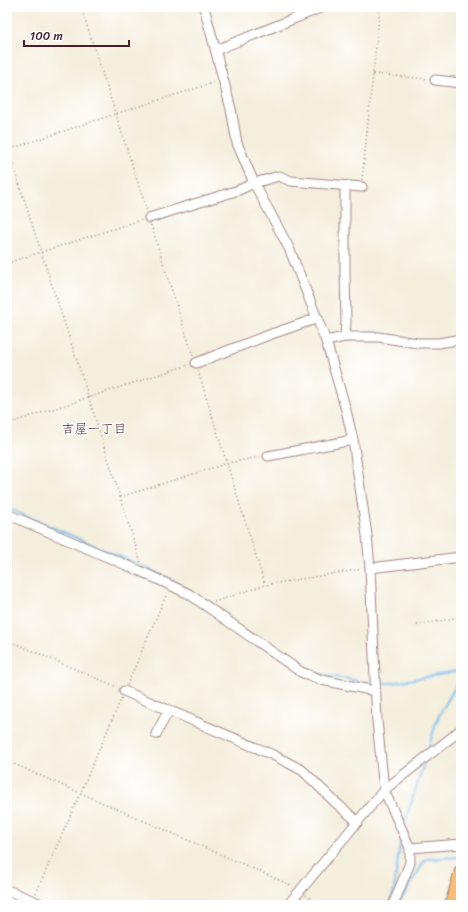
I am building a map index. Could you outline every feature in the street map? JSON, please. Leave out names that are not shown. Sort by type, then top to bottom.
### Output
[{"type":"main road","points":[[451,905],[461,871]]},
{"type":"street","points":[[204,7],[231,110],[237,143],[254,183],[289,248],[318,318],[346,410],[353,440],[367,535],[370,568],[377,721],[384,790],[410,848],[410,863],[393,905]]},
{"type":"street","points":[[216,50],[323,7]]},
{"type":"street","points":[[434,80],[461,83]]},
{"type":"street","points":[[149,218],[279,176],[291,181],[362,187]]},
{"type":"street","points":[[345,186],[345,337]]},
{"type":"street","points":[[196,363],[318,318]]},
{"type":"street","points":[[326,341],[345,337],[378,337],[418,343],[439,344],[461,339]]},
{"type":"street","points":[[268,456],[353,440]]},
{"type":"street","points":[[7,514],[140,571],[189,594],[301,672],[322,680],[376,691]]},
{"type":"street","points":[[370,568],[461,558]]},
{"type":"street","points":[[124,691],[266,752],[302,770],[358,822]]},
{"type":"street","points":[[156,734],[169,710]]},
{"type":"street","points":[[288,905],[384,790],[461,729]]},
{"type":"street","points":[[410,848],[461,844]]},
{"type":"street","points":[[7,890],[44,905]]},
{"type":"path","points":[[7,11],[20,7]]},
{"type":"path","points":[[81,7],[114,114],[228,463],[265,585]]},
{"type":"path","points":[[362,187],[380,7]]},
{"type":"path","points":[[373,74],[434,80]]},
{"type":"path","points":[[8,149],[223,80]]},
{"type":"path","points":[[7,146],[80,367],[88,397],[141,563],[140,571]]},
{"type":"path","points":[[7,263],[149,218]]},
{"type":"path","points":[[7,424],[196,363]]},
{"type":"path","points":[[120,497],[228,463],[268,456]]},
{"type":"path","points":[[205,605],[265,585],[370,568]]},
{"type":"path","points":[[33,900],[170,585]]},
{"type":"path","points":[[417,625],[461,617]]},
{"type":"path","points":[[7,640],[124,691]]},
{"type":"path","points":[[7,761],[300,890],[318,905]]},
{"type":"waterway","points":[[7,508],[149,569],[190,590]]},
{"type":"waterway","points":[[202,598],[218,609]]},
{"type":"waterway","points":[[311,671],[329,676],[372,683]]},
{"type":"waterway","points":[[378,683],[391,683],[461,671]]},
{"type":"waterway","points":[[428,751],[436,722],[461,677]]},
{"type":"waterway","points":[[404,825],[424,763]]},
{"type":"waterway","points":[[392,896],[394,891],[401,838]]},
{"type":"waterway","points":[[398,905],[425,860],[458,857]]},
{"type":"district","name":"吉屋一丁目","points":[[94,428]]}]
